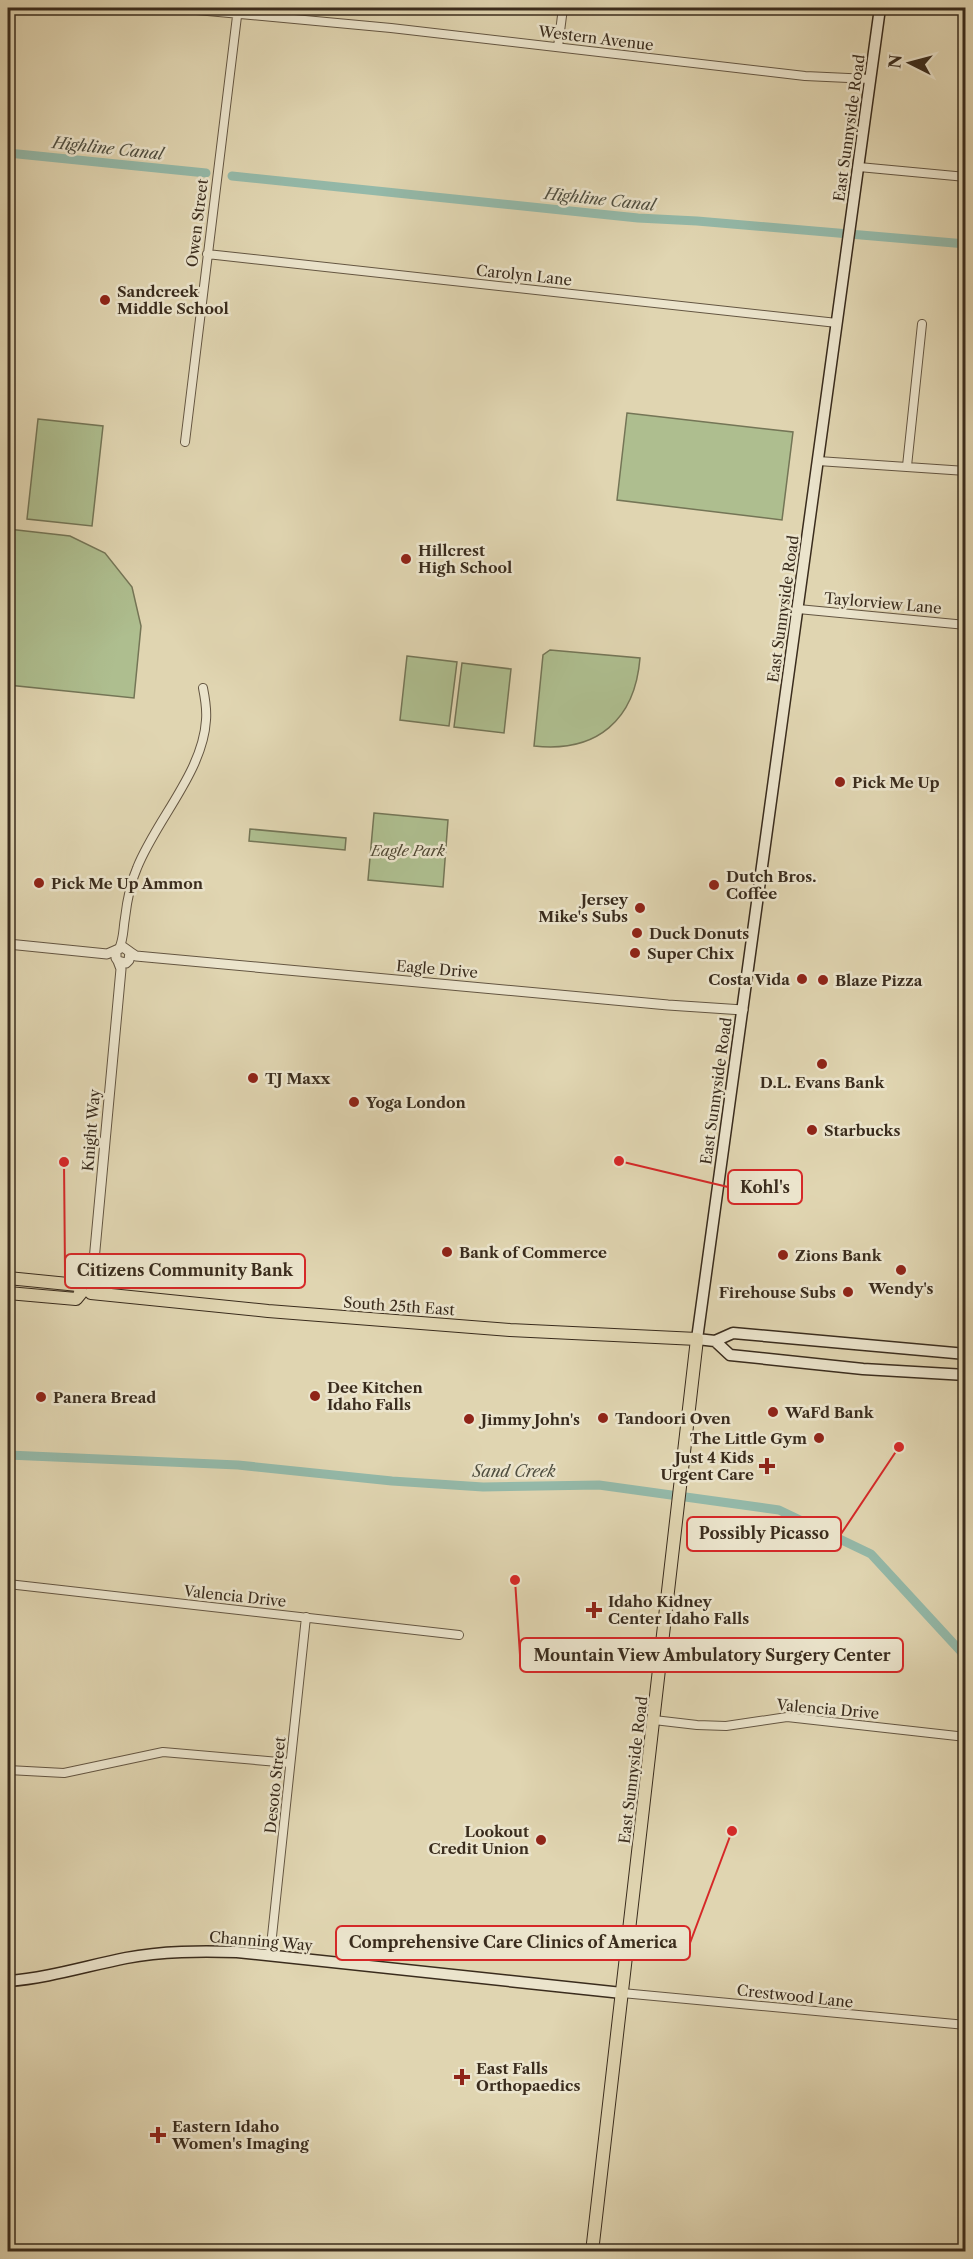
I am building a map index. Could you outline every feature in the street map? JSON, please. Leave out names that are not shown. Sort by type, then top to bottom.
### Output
[{"type":"main road","name":"East Sunnyside Road","points":[[592,2252],[697,1339],[880,8]]},
{"type":"main road","name":"South 25th East","points":[[8,1278],[78,1285],[86,1293]]},
{"type":"main road","name":"South 25th East","points":[[8,1293],[76,1299],[86,1293],[268,1311],[487,1328],[715,1341],[733,1334],[966,1354]]},
{"type":"main road","name":"South 25th East","points":[[715,1341],[730,1355],[863,1369],[966,1375]]},
{"type":"main road","name":"Channing Way","points":[[8,1981],[56,1974],[158,1953],[215,1951],[622,1993]]},
{"type":"street","name":"Western Avenue","points":[[175,8],[238,11],[805,76],[870,79]]},
{"type":"street","points":[[558,47],[563,8]]},
{"type":"street","name":"Owen Street","points":[[185,442],[238,11]]},
{"type":"street","points":[[859,167],[966,177]]},
{"type":"street","name":"Carolyn Lane","points":[[207,254],[837,323]]},
{"type":"street","points":[[907,466],[922,324]]},
{"type":"street","points":[[818,461],[966,471]]},
{"type":"street","name":"Taylorview Lane","points":[[798,609],[966,625]]},
{"type":"street","name":"Knight Way","points":[[86,1293],[127,908],[136,870],[150,838],[190,772],[202,742],[207,717],[203,688]]},
{"type":"street","name":"Eagle Drive","points":[[8,944],[743,1010]]},
{"type":"street","name":"Valencia Drive","points":[[8,1584],[459,1635]]},
{"type":"street","name":"Desoto Street","points":[[270,1955],[306,1617]]},
{"type":"street","name":"Valencia Drive","points":[[654,1720],[698,1725],[726,1725],[787,1717],[966,1737]]},
{"type":"street","points":[[8,1770],[64,1773],[163,1752],[290,1763]]},
{"type":"street","name":"Crestwood Lane","points":[[622,1993],[966,2025]]},
{"type":"green space","points":[[627,413],[793,432],[782,520],[617,500]]},
{"type":"green space","points":[[38,419],[103,426],[92,526],[27,519]]},
{"type":"green space","points":[[8,529],[70,536],[105,553],[132,587],[141,626],[134,698],[8,685]]},
{"type":"green space","points":[[550,650],[640,658],[637,680],[621,715],[609,728],[594,738],[556,747],[534,746],[543,655]]},
{"type":"green space","points":[[407,656],[457,662],[449,726],[400,720]]},
{"type":"green space","points":[[462,663],[511,669],[504,733],[454,727]]},
{"type":"green space","name":"Eagle Park","points":[[374,813],[448,820],[443,887],[368,880]]},
{"type":"green space","points":[[250,829],[346,838],[345,850],[249,841]]},
{"type":"waterway","name":"Highline Canal","points":[[8,153],[206,173]]},
{"type":"waterway","name":"Highline Canal","points":[[232,176],[638,218],[966,244]]},
{"type":"waterway","name":"Sand Creek","points":[[8,1455],[238,1465],[392,1481],[483,1487],[599,1485],[779,1510],[871,1554],[966,1657]]},
{"type":"place","name":"Sandcreek Middle School","points":[[105,300]]},
{"type":"place","name":"Hillcrest High School","points":[[406,559]]},
{"type":"place","name":"Pick Me Up","points":[[840,782]]},
{"type":"place","name":"Pick Me Up Ammon","points":[[39,883]]},
{"type":"place","name":"Dutch Bros. Coffee","points":[[714,885]]},
{"type":"place","name":"Jersey Mike's Subs","points":[[640,908]]},
{"type":"place","name":"Duck Donuts","points":[[637,933]]},
{"type":"place","name":"Super Chix","points":[[635,953]]},
{"type":"place","name":"Costa Vida","points":[[802,979]]},
{"type":"place","name":"Blaze Pizza","points":[[823,980]]},
{"type":"place","name":"D.L. Evans Bank","points":[[822,1064]]},
{"type":"place","name":"TJ Maxx","points":[[253,1078]]},
{"type":"place","name":"Yoga London","points":[[354,1102]]},
{"type":"place","name":"Starbucks","points":[[812,1130]]},
{"type":"place","name":"Kohl's","points":[[619,1161]]},
{"type":"place","name":"Citizens Community Bank","points":[[64,1162]]},
{"type":"place","name":"Bank of Commerce","points":[[447,1252]]},
{"type":"place","name":"Zions Bank","points":[[783,1255]]},
{"type":"place","name":"Wendy's","points":[[901,1270]]},
{"type":"place","name":"Firehouse Subs","points":[[848,1292]]},
{"type":"place","name":"Dee Kitchen Idaho Falls","points":[[315,1396]]},
{"type":"place","name":"Panera Bread","points":[[41,1397]]},
{"type":"place","name":"WaFd Bank","points":[[773,1412]]},
{"type":"place","name":"Tandoori Oven","points":[[603,1418]]},
{"type":"place","name":"Jimmy John's","points":[[469,1419]]},
{"type":"place","name":"The Little Gym","points":[[819,1438]]},
{"type":"place","name":"Possibly Picasso","points":[[899,1447]]},
{"type":"place","name":"Just 4 Kids Urgent Care","points":[[767,1466]]},
{"type":"place","name":"Mountain View Ambulatory Surgery Center","points":[[515,1580]]},
{"type":"place","name":"Idaho Kidney Center Idaho Falls","points":[[594,1610]]},
{"type":"place","name":"Comprehensive Care Clinics of America","points":[[732,1831]]},
{"type":"place","name":"Lookout Credit Union","points":[[541,1840]]},
{"type":"place","name":"East Falls Orthopaedics","points":[[462,2077]]},
{"type":"place","name":"Eastern Idaho Women's Imaging","points":[[158,2135]]}]
